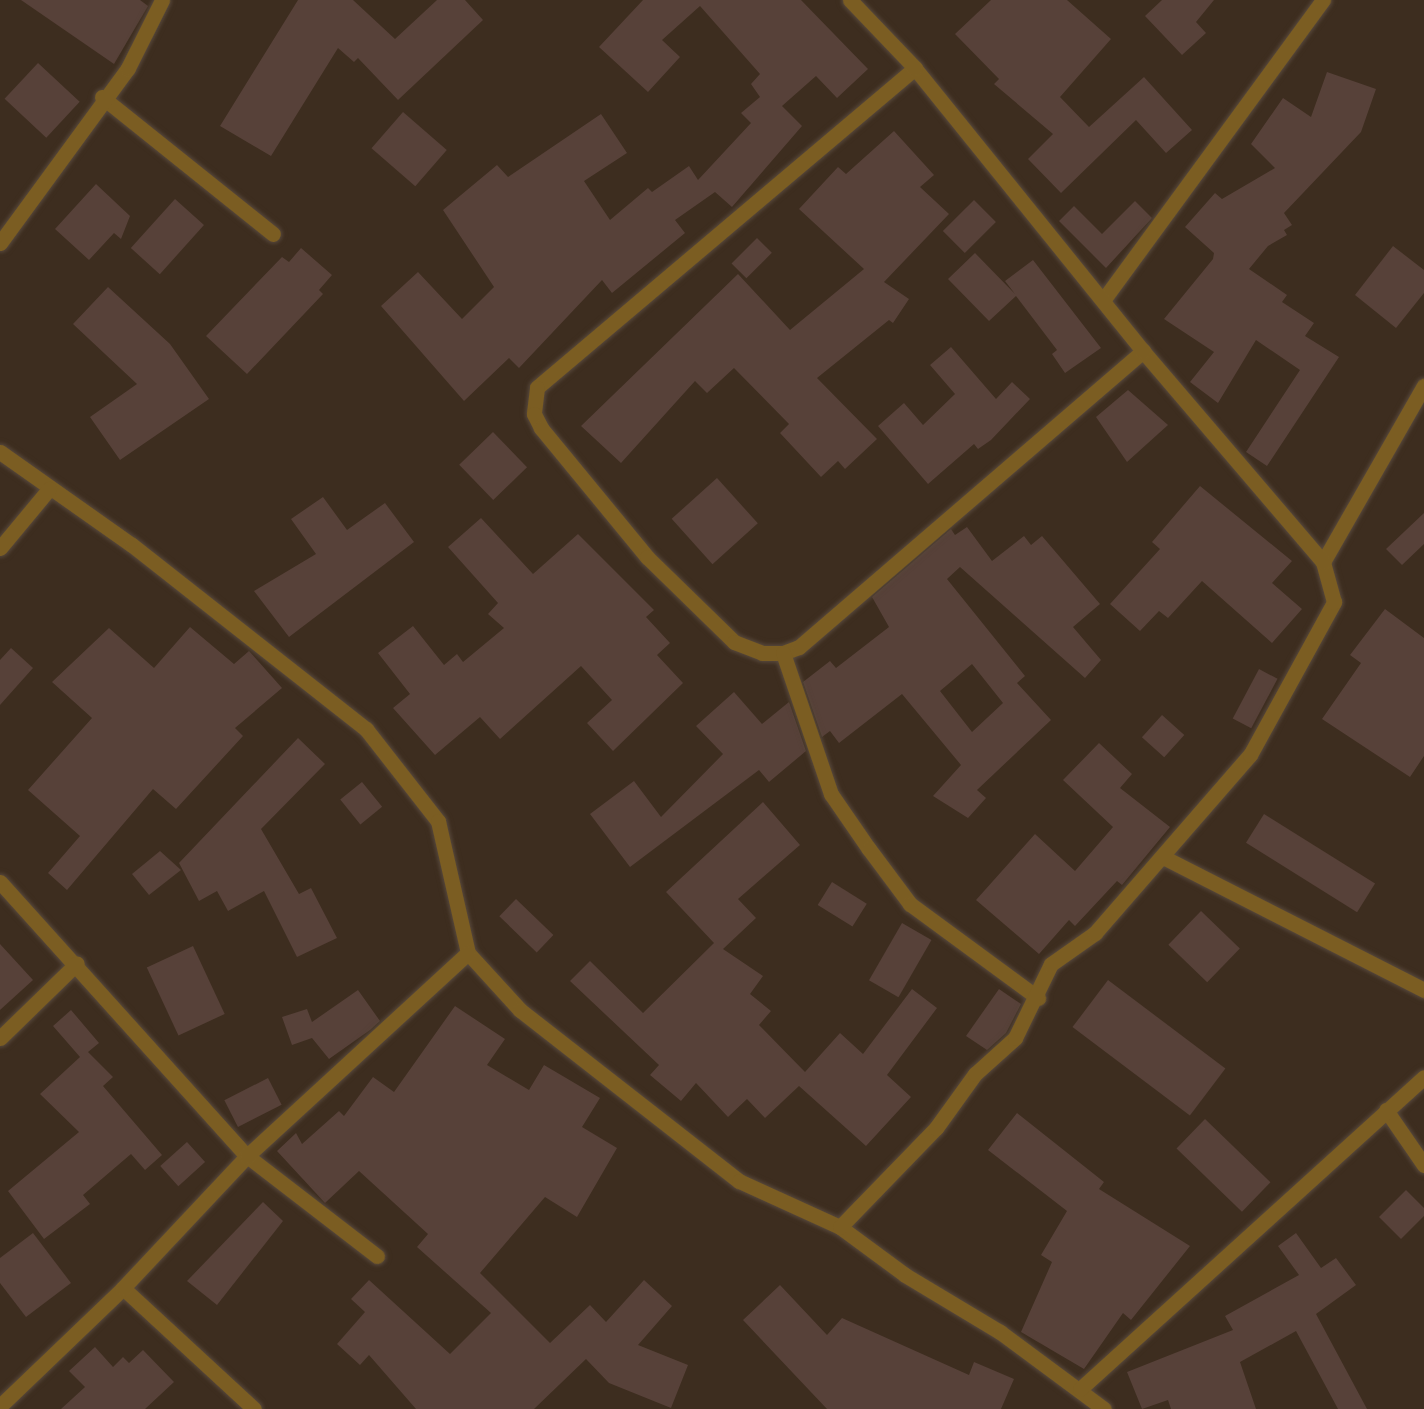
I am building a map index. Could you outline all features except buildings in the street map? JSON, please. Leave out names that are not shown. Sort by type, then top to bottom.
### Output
[{"type":"street","points":[[0,243],[102,97],[128,68],[162,0]]},
{"type":"street","points":[[840,1227],[936,1128],[975,1074],[1015,1038],[1038,998],[1051,964],[1095,933],[1165,858],[1250,754],[1334,602],[1323,562],[1143,351],[1104,299],[915,68],[850,0]]},
{"type":"street","points":[[1104,299],[1323,0]]},
{"type":"street","points":[[915,68],[537,388],[534,399],[541,428],[647,557],[734,642],[762,653],[783,653],[799,647],[1143,351]]},
{"type":"street","points":[[102,97],[273,234]]},
{"type":"street","points":[[1323,562],[1424,386]]},
{"type":"street","points":[[0,452],[49,489],[132,545],[366,729],[438,821],[468,953],[520,1010],[739,1181],[840,1227],[1080,1389],[1104,1409]]},
{"type":"street","points":[[0,548],[49,489]]},
{"type":"street","points":[[783,653],[831,794],[869,849],[910,904],[1038,998]]},
{"type":"street","points":[[1165,858],[1424,990]]},
{"type":"street","points":[[0,882],[77,963],[247,1156],[377,1256]]},
{"type":"street","points":[[0,1406],[123,1288],[247,1156],[468,953]]},
{"type":"street","points":[[0,1038],[77,963]]},
{"type":"street","points":[[1080,1389],[1424,1077]]},
{"type":"street","points":[[1386,1110],[1424,1165]]},
{"type":"street","points":[[123,1288],[254,1409]]}]
